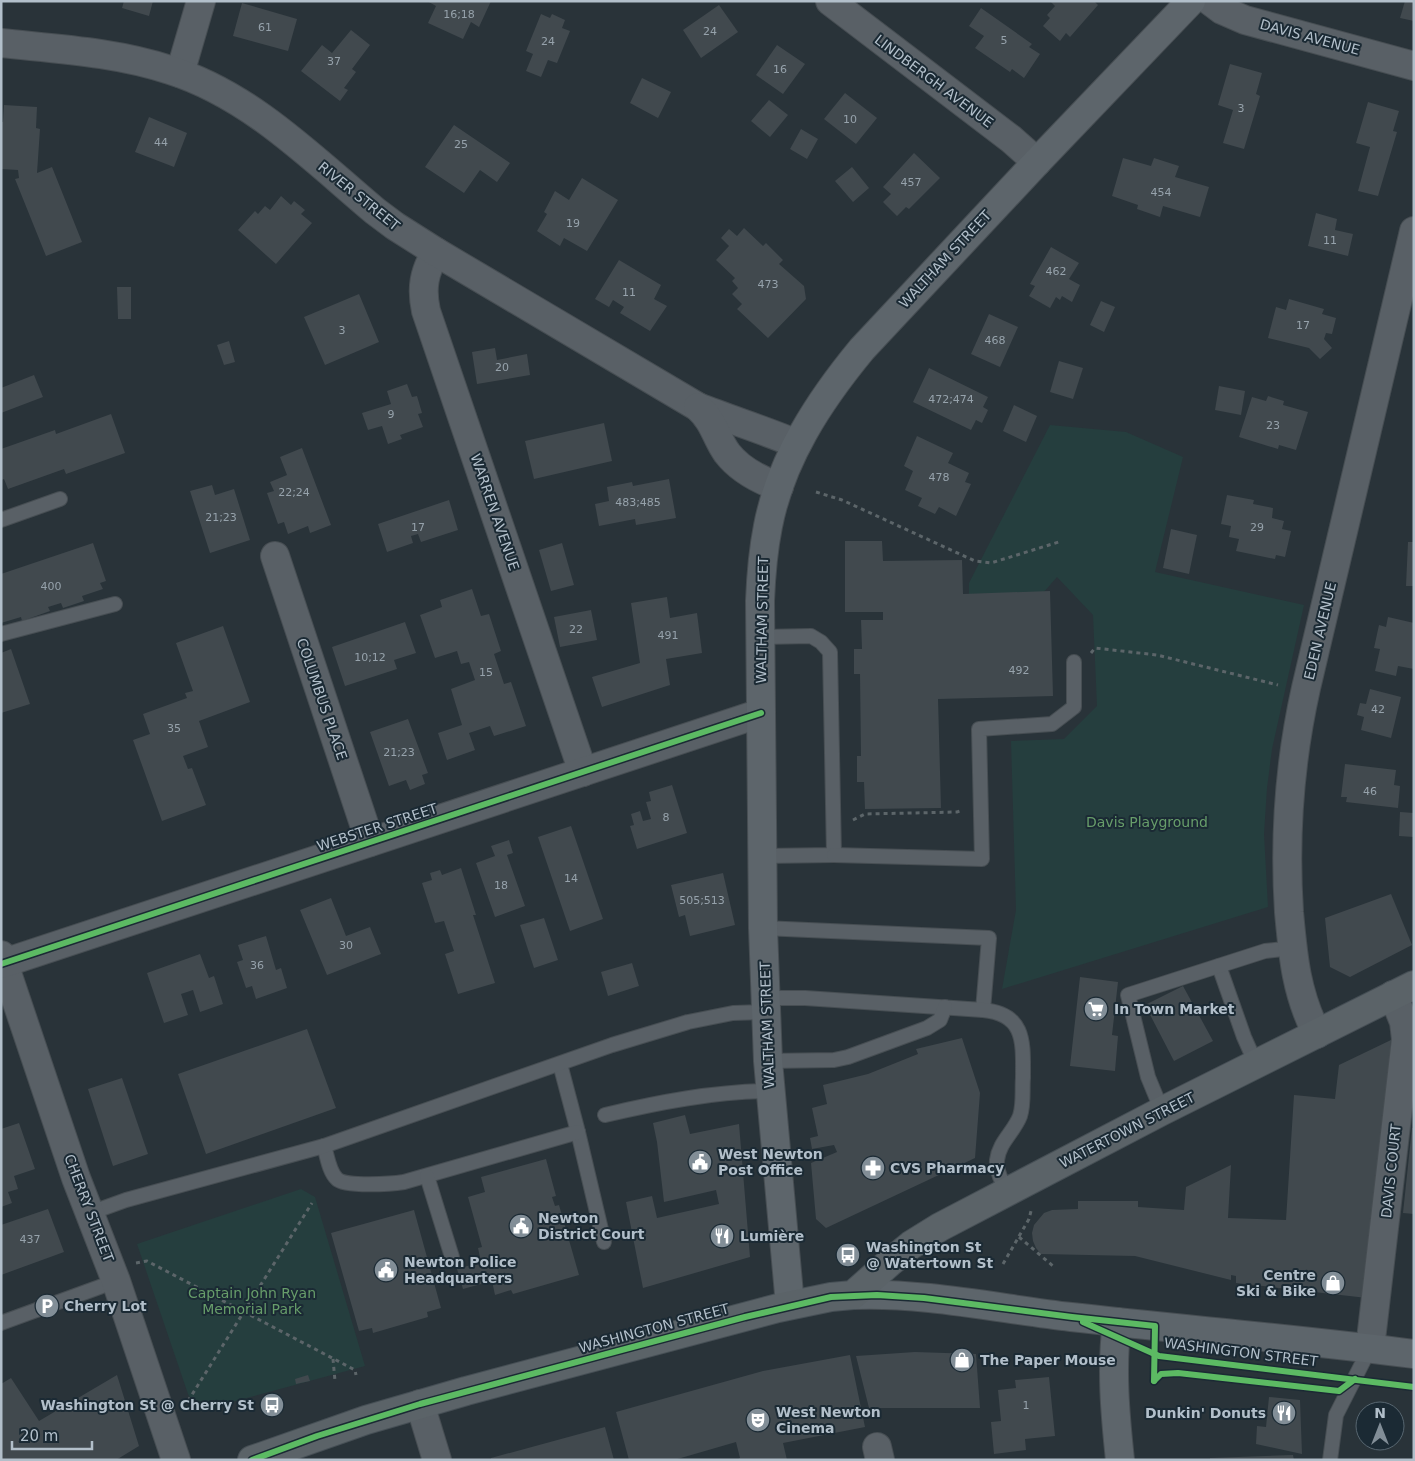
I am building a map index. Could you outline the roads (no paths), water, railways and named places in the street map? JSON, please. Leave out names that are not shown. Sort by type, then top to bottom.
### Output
[{"type":"main road","name":"WALTHAM STREET","points":[[790,1305],[769,1090],[763,928],[760,637],[762,561],[768,524],[779,487],[797,444],[826,397],[862,350],[1037,162],[1191,1]]},
{"type":"main road","name":"WATERTOWN STREET","points":[[853,1295],[912,1245],[940,1227],[1162,1111],[1404,990]]},
{"type":"main road","name":"WASHINGTON STREET","points":[[252,1460],[317,1436],[420,1404],[790,1305],[831,1297],[877,1295],[924,1298],[1117,1322],[1414,1354]]},
{"type":"main road","points":[[1117,1322],[1113,1353],[1113,1383],[1120,1460]]},
{"type":"street","points":[[180,73],[201,1]]},
{"type":"street","name":"LINDBERGH AVENUE","points":[[830,1],[1011,139],[1037,162]]},
{"type":"street","name":"DAVIS AVENUE","points":[[1210,1],[1222,10],[1245,20],[1414,66]]},
{"type":"street","name":"RIVER STREET","points":[[1,43],[114,57],[153,65],[180,73],[220,91],[258,115],[395,226],[436,252],[698,407],[797,444]]},
{"type":"street","name":"EDEN AVENUE","points":[[1317,1034],[1298,988],[1292,948],[1286,871],[1286,838],[1290,784],[1299,719],[1414,231]]},
{"type":"street","name":"WARREN AVENUE","points":[[436,252],[425,273],[423,286],[426,310],[583,772]]},
{"type":"street","name":"RIVER STREET","points":[[698,407],[706,414],[727,453],[737,464],[756,478],[779,487]]},
{"type":"street","name":"COLUMBUS PLACE","points":[[274,556],[370,842]]},
{"type":"street","name":"WEBSTER STREET","points":[[2,961],[761,713]]},
{"type":"street","name":"CHERRY STREET","points":[[2,961],[76,1178],[90,1213],[125,1272],[176,1460]]},
{"type":"street","name":"DAVIS COURT","points":[[1370,1348],[1407,1085],[1405,1028],[1402,1013],[1404,990]]},
{"type":"street","points":[[420,1404],[436,1460]]},
{"type":"lane","points":[[1,520],[60,500]]},
{"type":"lane","points":[[1,634],[115,604]]},
{"type":"lane","points":[[760,637],[810,636],[821,642],[830,652],[834,854]]},
{"type":"lane","points":[[763,856],[834,854],[982,859],[979,729],[1052,724],[1074,707],[1074,662]]},
{"type":"lane","points":[[763,928],[988,938],[983,1010]]},
{"type":"lane","points":[[1162,1111],[1148,1077],[1128,995],[1265,951],[1292,948]]},
{"type":"lane","points":[[1219,966],[1244,1037],[1256,1064]]},
{"type":"lane","points":[[90,1213],[126,1200],[324,1146],[612,1045],[688,1022],[805,998],[983,1010],[999,1013],[1012,1020],[1019,1030],[1023,1044],[1022,1107],[1016,1123],[999,1150],[997,1161],[1001,1180],[1008,1191]]},
{"type":"lane","points":[[768,1061],[834,1060],[848,1057],[927,1028],[940,1020],[945,1007]]},
{"type":"lane","points":[[560,1064],[604,1242]]},
{"type":"lane","points":[[605,1115],[676,1099],[730,1092],[769,1090]]},
{"type":"lane","points":[[324,1146],[332,1172],[337,1180],[341,1182],[388,1184],[427,1176],[578,1132]]},
{"type":"lane","points":[[427,1176],[452,1257]]},
{"type":"lane","points":[[1,1322],[125,1272]]},
{"type":"lane","points":[[1330,1460],[1336,1415],[1370,1348]]},
{"type":"place","name":"In Town Market","points":[[1096,1009]]},
{"type":"place","name":"West Newton Post Office","points":[[700,1162]]},
{"type":"place","name":"CVS Pharmacy","points":[[873,1168]]},
{"type":"place","name":"Newton District Court","points":[[521,1226]]},
{"type":"place","name":"Lumière","points":[[722,1236]]},
{"type":"place","name":"Washington St @ Watertown St","points":[[848,1255]]},
{"type":"place","name":"Newton Police Headquarters","points":[[386,1270]]},
{"type":"place","name":"Centre Ski & Bike","points":[[1333,1283]]},
{"type":"place","name":"Cherry Lot","points":[[47,1306]]},
{"type":"place","name":"The Paper Mouse","points":[[962,1360]]},
{"type":"place","name":"Washington St @ Cherry St","points":[[272,1405]]},
{"type":"place","name":"Dunkin' Donuts","points":[[1284,1413]]},
{"type":"place","name":"West Newton Cinema","points":[[758,1420]]},
{"type":"park label","name":"Davis Playground","points":[[1147,822]]},
{"type":"park label","name":"Captain John Ryan Memorial Park","points":[[252,1302]]}]
